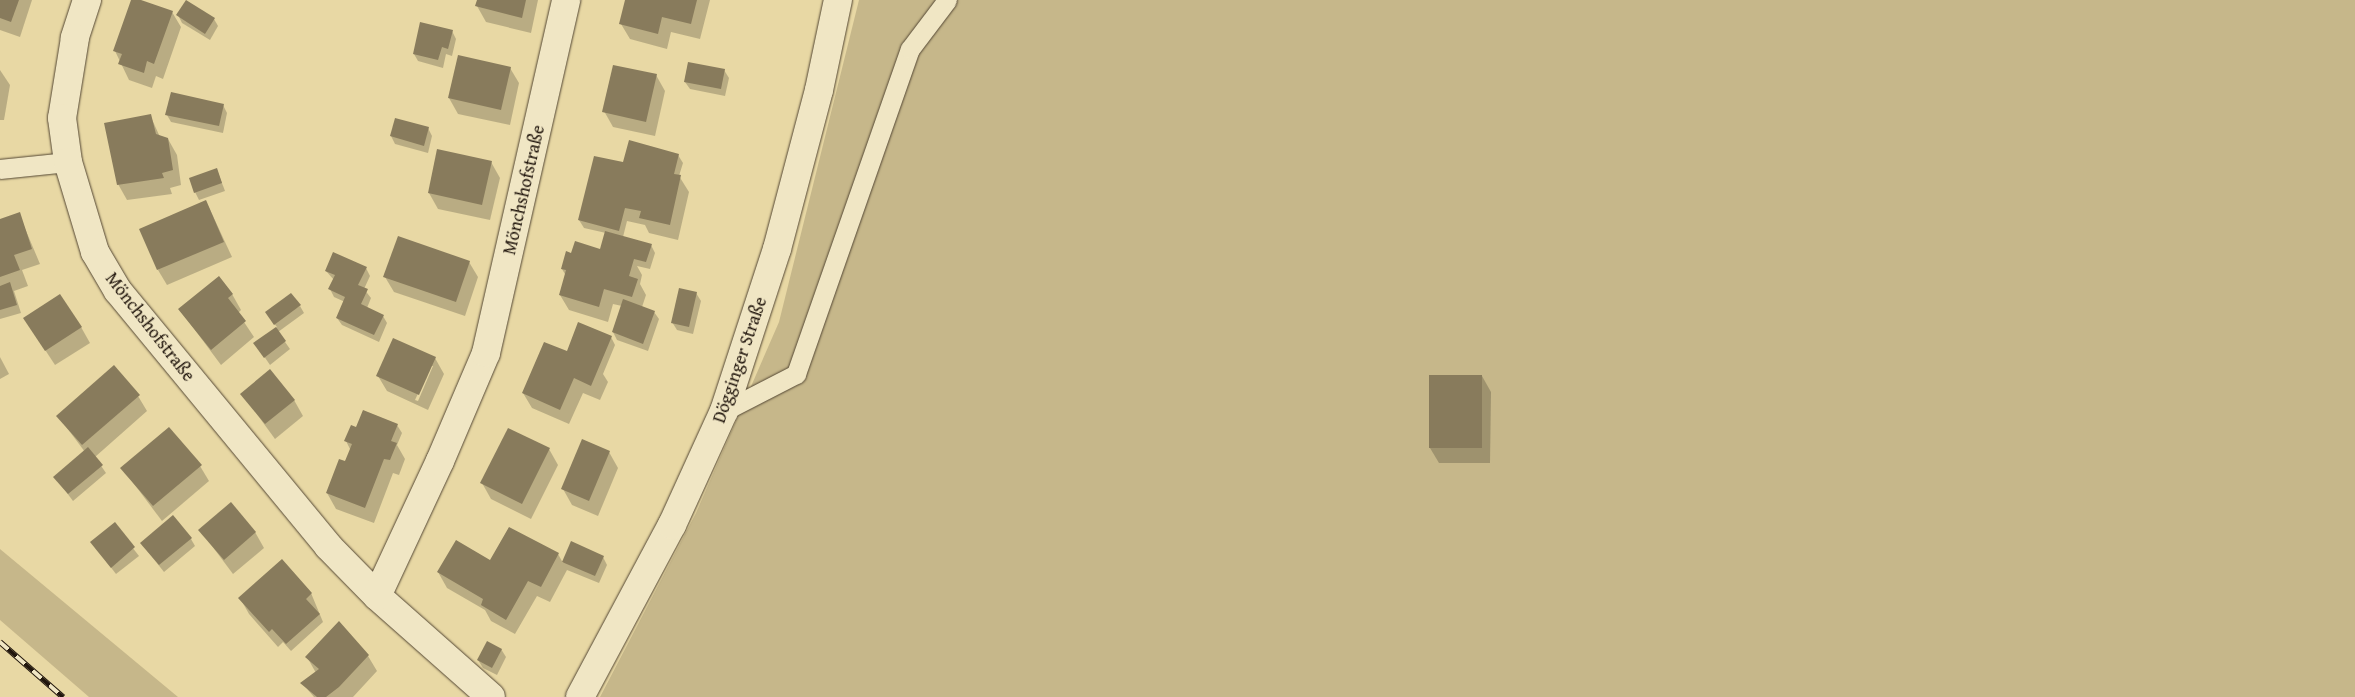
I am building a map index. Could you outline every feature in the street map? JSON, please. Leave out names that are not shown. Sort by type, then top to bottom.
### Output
[{"type":"street","name":"Mönchshofstraße","points":[[88,0],[75,38],[62,118],[68,162],[95,252],[118,291],[328,546],[376,596],[491,697]]},
{"type":"street","name":"Mönchshofstraße","points":[[376,596],[440,461],[486,353],[566,0]]},
{"type":"street","name":"Dögginger Straße","points":[[580,697],[672,525],[724,411],[754,326],[785,222],[819,90],[838,0]]},
{"type":"lane","points":[[724,411],[796,374],[910,50],[947,0]]},
{"type":"lane","points":[[0,169],[68,162]]},
{"type":"shaded area","points":[[859,0],[2355,0],[2355,697],[600,697],[696,513],[779,322]]},
{"type":"shaded area","points":[[0,549],[178,697],[89,697],[0,620]]},
{"type":"building","points":[[0,0],[19,0],[11,22],[0,18]]},
{"type":"building","points":[[131,0],[141,0],[173,11],[154,64],[147,61],[144,73],[118,64],[122,54],[113,51]]},
{"type":"building","points":[[186,0],[215,18],[205,34],[176,15]]},
{"type":"building","points":[[477,0],[526,0],[522,18],[475,6]]},
{"type":"building","points":[[625,0],[697,0],[691,24],[662,17],[658,34],[619,24]]},
{"type":"building","points":[[420,22],[453,30],[448,49],[442,47],[438,60],[413,54]]},
{"type":"building","points":[[458,55],[511,67],[501,110],[448,98]]},
{"type":"building","points":[[688,62],[725,69],[721,89],[684,82]]},
{"type":"building","points":[[613,65],[657,74],[646,122],[602,112]]},
{"type":"building","points":[[171,92],[224,104],[219,126],[165,115]]},
{"type":"building","points":[[151,114],[156,134],[168,138],[173,170],[162,173],[164,178],[117,185],[104,123]]},
{"type":"building","points":[[395,118],[429,127],[424,146],[390,136]]},
{"type":"building","points":[[629,140],[679,154],[674,174],[681,175],[670,225],[639,218],[641,211],[625,208],[619,231],[578,220],[594,156],[623,162]]},
{"type":"building","points":[[437,149],[492,161],[482,205],[428,193]]},
{"type":"building","points":[[217,168],[222,183],[194,193],[189,178]]},
{"type":"building","points":[[206,200],[224,242],[157,270],[139,229]]},
{"type":"building","points":[[20,212],[32,249],[14,255],[20,270],[0,277],[0,219]]},
{"type":"building","points":[[605,231],[652,244],[646,262],[634,259],[629,276],[638,279],[632,297],[604,289],[599,307],[559,295],[566,270],[561,269],[566,251],[571,253],[575,241],[600,249]]},
{"type":"building","points":[[398,236],[470,261],[456,302],[383,277]]},
{"type":"building","points":[[333,252],[367,267],[358,285],[368,289],[361,304],[384,315],[374,335],[336,318],[345,297],[328,289],[335,275],[325,271]]},
{"type":"building","points":[[219,276],[233,294],[228,298],[246,321],[211,350],[178,309]]},
{"type":"building","points":[[10,282],[17,305],[0,310],[0,286]]},
{"type":"building","points":[[679,288],[697,292],[689,327],[671,323]]},
{"type":"building","points":[[291,293],[301,305],[274,325],[265,312]]},
{"type":"building","points":[[60,294],[82,327],[45,351],[23,318]]},
{"type":"building","points":[[623,299],[655,311],[643,344],[612,332]]},
{"type":"building","points":[[578,322],[612,336],[591,386],[574,378],[560,410],[522,393],[544,342],[567,351]]},
{"type":"building","points":[[276,327],[286,341],[264,358],[253,343]]},
{"type":"building","points":[[393,338],[436,357],[419,395],[376,376]]},
{"type":"building","points":[[114,365],[140,395],[82,445],[56,416]]},
{"type":"building","points":[[270,369],[295,400],[265,424],[240,394]]},
{"type":"building","points":[[1429,375],[1482,375],[1482,448],[1429,448]]},
{"type":"building","points":[[363,410],[398,424],[391,441],[397,443],[390,460],[384,459],[365,508],[326,493],[339,459],[345,461],[352,444],[344,441],[351,425],[356,427]]},
{"type":"building","points":[[169,427],[202,465],[153,506],[120,468]]},
{"type":"building","points":[[508,428],[550,448],[522,504],[480,483]]},
{"type":"building","points":[[582,439],[610,451],[589,501],[561,489]]},
{"type":"building","points":[[88,447],[103,465],[68,494],[53,477]]},
{"type":"building","points":[[231,502],[256,532],[224,560],[198,530]]},
{"type":"building","points":[[173,515],[192,538],[159,565],[140,543]]},
{"type":"building","points":[[115,522],[135,547],[111,568],[90,542]]},
{"type":"building","points":[[509,527],[559,553],[541,587],[528,581],[506,620],[481,605],[483,599],[437,572],[456,540],[490,560]]},
{"type":"building","points":[[571,541],[604,556],[595,576],[562,562]]},
{"type":"building","points":[[282,559],[312,593],[306,599],[320,614],[286,644],[272,629],[269,632],[238,598]]},
{"type":"building","points":[[339,621],[369,655],[339,687],[326,697],[317,697],[300,683],[319,669],[305,657]]},
{"type":"building","points":[[487,641],[502,649],[492,668],[477,660]]},
{"type":"railway","points":[[0,642],[63,697]]}]
